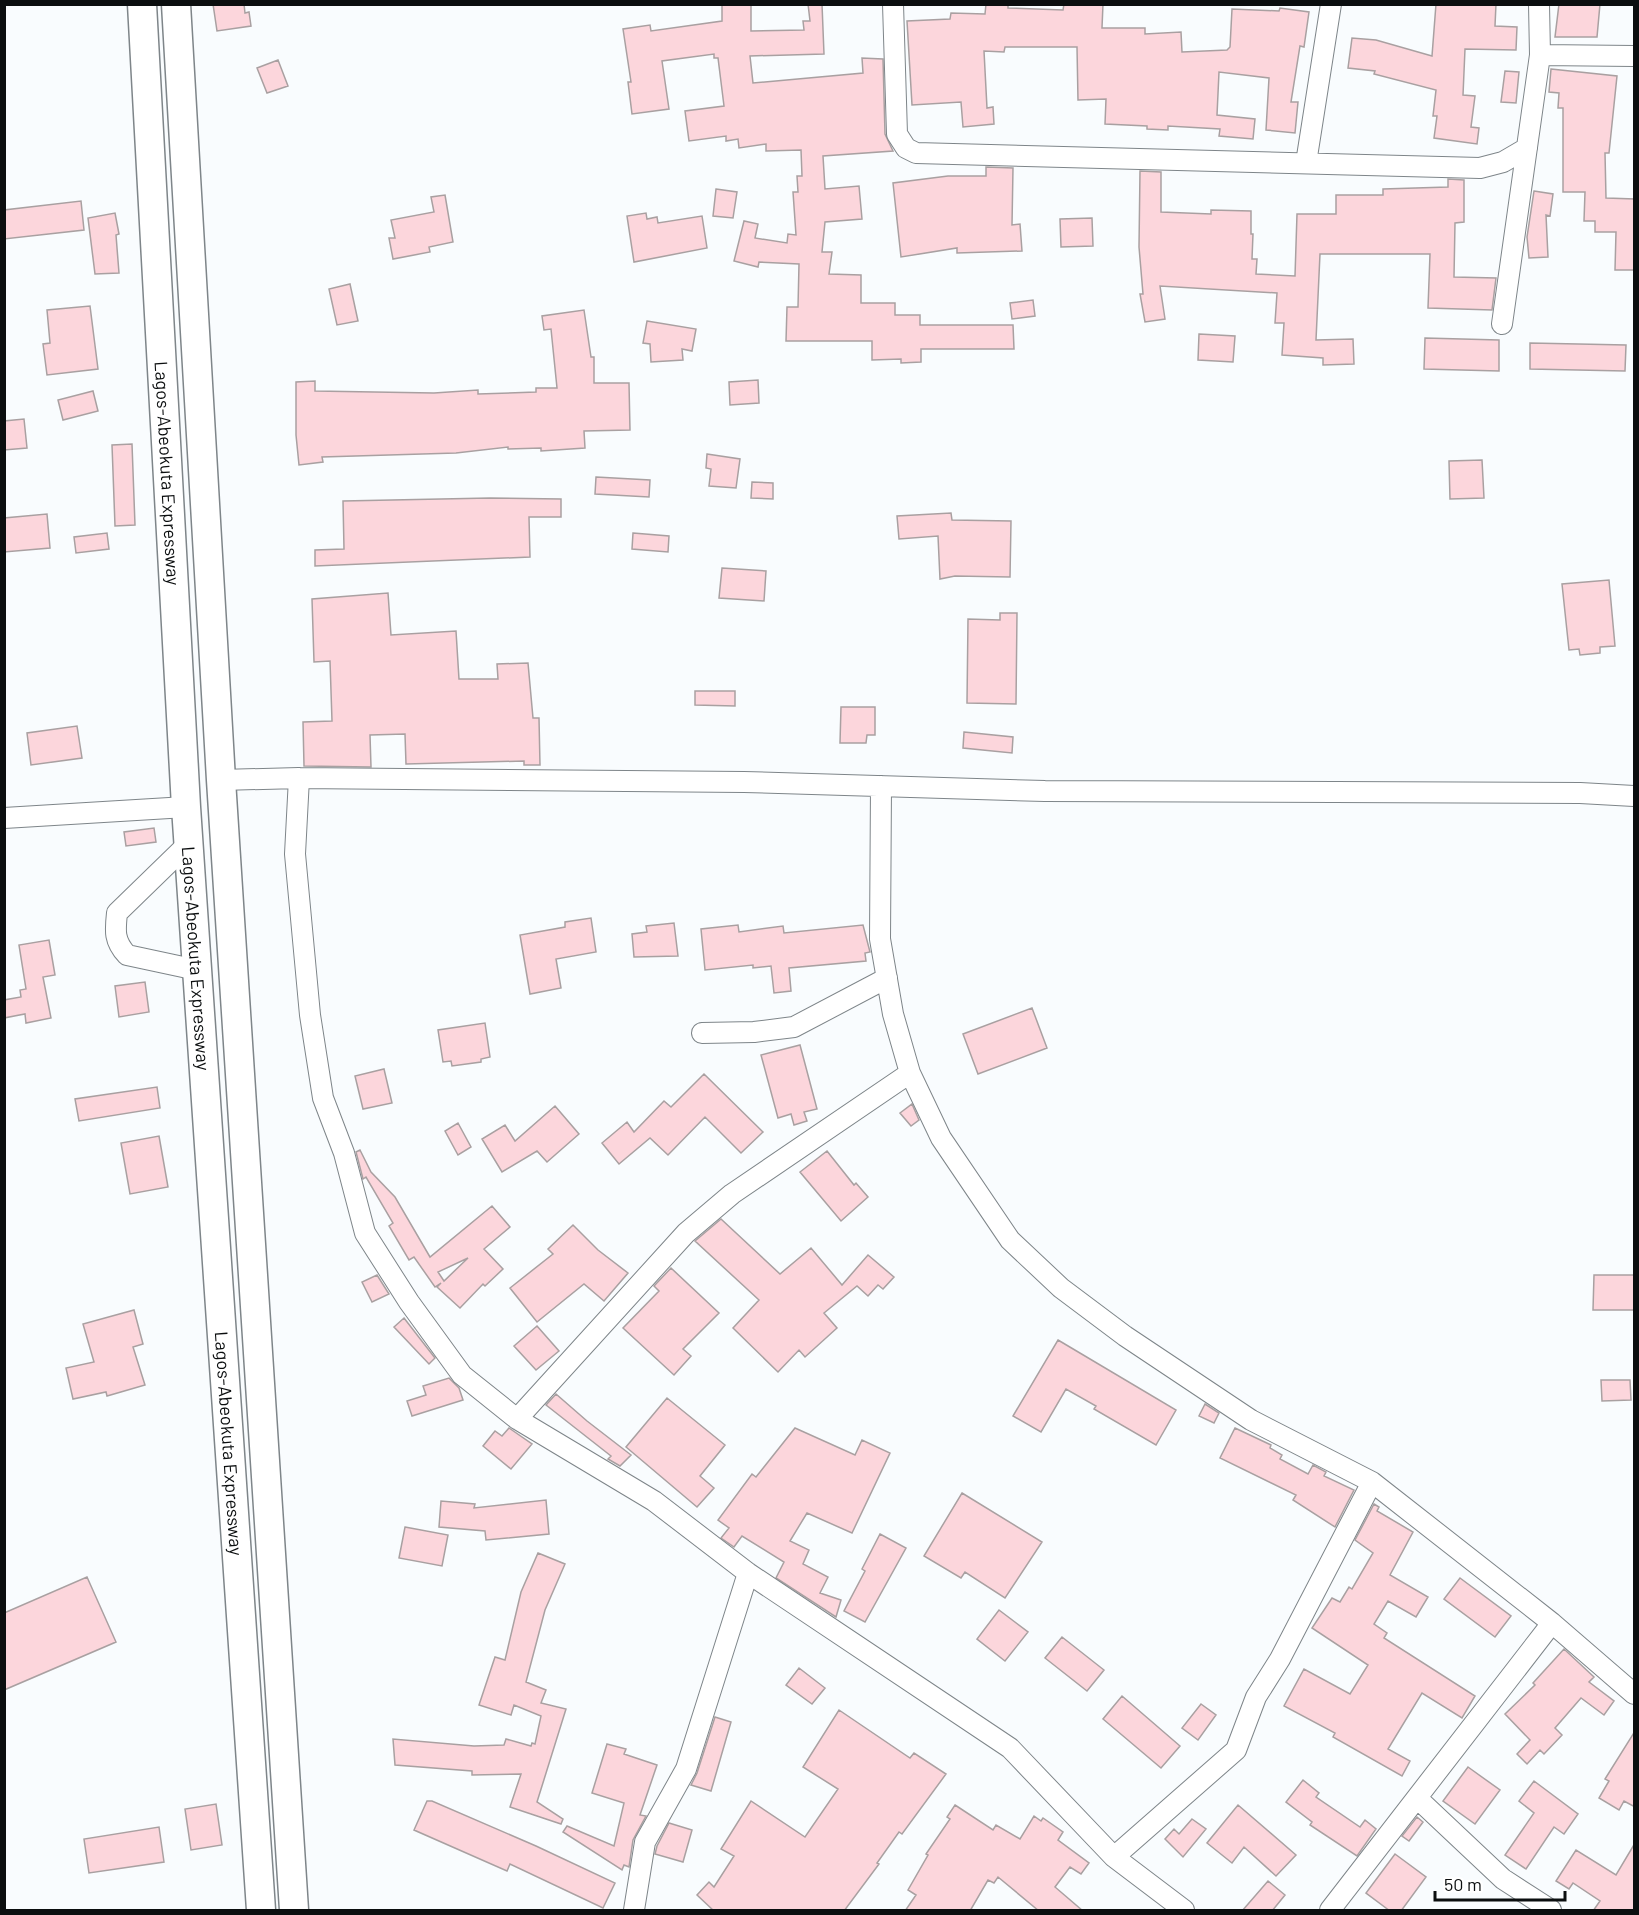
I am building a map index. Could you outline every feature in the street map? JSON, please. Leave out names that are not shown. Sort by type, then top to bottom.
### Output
[{"type":"highway","name":"Lagos-Abeokuta Expressway","points":[[142,4],[188,844],[261,1911]]},
{"type":"highway","name":"Lagos-Abeokuta Expressway","points":[[176,4],[222,780],[294,1911]]},
{"type":"street","points":[[893,4],[897,134],[906,148],[916,153],[1480,168],[1503,162],[1527,148]]},
{"type":"street","points":[[1306,163],[1331,4]]},
{"type":"street","points":[[1502,324],[1540,55],[1539,4]]},
{"type":"street","points":[[1540,55],[1635,56]]},
{"type":"street","points":[[299,777],[295,854],[310,1015],[323,1098],[344,1154],[366,1233],[409,1302],[462,1375],[517,1419],[654,1501],[748,1573],[1010,1748],[1114,1857],[1184,1911]]},
{"type":"street","points":[[222,780],[299,777],[744,782],[1045,791],[1568,792],[1635,795]]},
{"type":"street","points":[[881,786],[880,939],[910,1073],[941,1138],[1010,1240],[1061,1288],[1125,1336],[1251,1420],[1372,1482],[1552,1623],[1635,1694]]},
{"type":"street","points":[[4,818],[186,807]]},
{"type":"street","points":[[188,844],[117,913],[115,935],[119,947],[127,955],[197,969]]},
{"type":"street","points":[[702,1033],[753,1032],[794,1027],[887,978]]},
{"type":"street","points":[[517,1419],[686,1233],[732,1194],[910,1073]]},
{"type":"street","points":[[1114,1857],[1236,1750],[1256,1697],[1280,1659],[1372,1482]]},
{"type":"street","points":[[634,1911],[645,1842],[686,1769],[748,1573]]},
{"type":"street","points":[[1330,1911],[1552,1623]]},
{"type":"street","points":[[1417,1798],[1503,1879],[1551,1911]]},
{"type":"building","points":[[213,4],[244,4],[245,13],[249,12],[251,26],[217,31]]},
{"type":"building","points":[[722,4],[751,4],[751,31],[804,30],[803,21],[810,21],[808,4],[822,4],[824,54],[750,56],[753,83],[863,73],[862,58],[883,59],[885,134],[893,151],[823,156],[825,189],[859,186],[862,219],[825,222],[822,252],[832,252],[829,274],[861,275],[861,303],[895,303],[895,315],[920,315],[920,325],[1013,325],[1014,349],[921,349],[921,362],[901,363],[901,359],[872,360],[872,341],[786,341],[787,307],[798,307],[799,264],[759,262],[758,267],[734,261],[744,221],[758,224],[755,238],[787,243],[788,234],[796,235],[793,192],[798,192],[797,176],[802,176],[801,150],[766,151],[766,144],[739,148],[738,139],[726,141],[726,136],[689,141],[685,111],[724,106],[718,58],[714,58],[714,54],[662,61],[669,109],[632,114],[628,82],[631,82],[623,29],[650,25],[651,31],[722,21]]},
{"type":"building","points":[[986,4],[1008,4],[1008,8],[1063,10],[1064,4],[1103,4],[1102,28],[1145,28],[1145,34],[1181,32],[1182,52],[1227,50],[1230,47],[1232,9],[1279,11],[1280,8],[1309,12],[1304,47],[1300,46],[1291,102],[1298,102],[1295,133],[1266,130],[1269,78],[1219,72],[1217,115],[1255,119],[1253,139],[1219,136],[1220,129],[1168,126],[1168,130],[1147,129],[1147,126],[1105,124],[1106,99],[1078,100],[1077,47],[1005,47],[1004,52],[984,51],[987,108],[993,107],[994,124],[963,127],[961,102],[912,105],[907,21],[950,19],[951,13],[985,14]]},
{"type":"building","points":[[1436,4],[1496,4],[1495,26],[1517,27],[1516,50],[1465,49],[1463,95],[1475,96],[1471,127],[1479,128],[1477,144],[1434,138],[1437,116],[1433,116],[1436,90],[1374,74],[1375,71],[1348,68],[1352,38],[1376,40],[1432,56]]},
{"type":"building","points":[[1559,4],[1600,4],[1597,37],[1555,37]]},
{"type":"building","points":[[278,60],[288,86],[267,93],[257,68]]},
{"type":"building","points":[[1551,69],[1617,76],[1609,153],[1605,153],[1606,198],[1635,199],[1635,270],[1615,270],[1616,232],[1595,232],[1595,221],[1584,221],[1585,192],[1563,192],[1563,108],[1558,108],[1559,93],[1549,92]]},
{"type":"building","points":[[1505,71],[1519,72],[1516,103],[1501,102]]},
{"type":"building","points":[[986,167],[1013,168],[1012,225],[1020,224],[1022,251],[957,253],[957,248],[901,257],[893,183],[948,176],[986,176]]},
{"type":"building","points":[[1140,171],[1161,172],[1161,212],[1211,214],[1211,210],[1251,211],[1252,259],[1257,259],[1256,274],[1295,276],[1297,214],[1336,214],[1336,195],[1383,195],[1383,189],[1448,187],[1448,179],[1464,180],[1464,222],[1455,223],[1454,277],[1496,278],[1492,310],[1428,308],[1430,254],[1320,254],[1316,340],[1353,339],[1354,364],[1323,365],[1323,358],[1282,355],[1284,323],[1275,323],[1277,293],[1160,286],[1165,319],[1145,322],[1140,294],[1143,294],[1139,247]]},
{"type":"building","points":[[716,189],[737,192],[733,218],[713,216]]},
{"type":"building","points":[[1534,191],[1553,194],[1550,216],[1546,215],[1548,257],[1529,258],[1527,237]]},
{"type":"building","points":[[445,195],[453,242],[429,247],[430,252],[393,259],[389,238],[395,238],[391,220],[434,212],[431,197]]},
{"type":"building","points":[[81,201],[84,230],[4,239],[4,210]]},
{"type":"building","points":[[115,213],[119,234],[116,235],[119,273],[95,274],[88,218]]},
{"type":"building","points":[[646,213],[647,219],[657,217],[658,223],[702,216],[707,248],[634,262],[627,216]]},
{"type":"building","points":[[1092,218],[1093,246],[1061,247],[1060,219]]},
{"type":"building","points":[[350,284],[358,321],[337,325],[329,289]]},
{"type":"building","points":[[1033,300],[1035,316],[1012,319],[1010,303]]},
{"type":"building","points":[[90,306],[98,369],[47,375],[43,344],[50,343],[47,310]]},
{"type":"building","points":[[584,310],[591,357],[594,357],[594,383],[629,383],[630,430],[584,431],[585,448],[541,451],[541,448],[508,449],[508,447],[456,453],[322,457],[323,462],[299,465],[296,435],[296,382],[315,381],[315,391],[434,393],[478,390],[478,394],[536,392],[536,388],[557,388],[551,329],[544,330],[542,316]]},
{"type":"building","points":[[647,321],[696,329],[692,351],[682,349],[683,360],[651,362],[650,344],[643,343]]},
{"type":"building","points":[[1199,334],[1235,336],[1233,362],[1198,360]]},
{"type":"building","points":[[1425,338],[1499,340],[1499,371],[1424,369]]},
{"type":"building","points":[[1530,343],[1626,345],[1625,371],[1530,369]]},
{"type":"building","points":[[758,380],[759,403],[730,405],[729,382]]},
{"type":"building","points":[[93,391],[98,411],[63,420],[58,400]]},
{"type":"building","points":[[24,419],[27,448],[4,450],[4,421]]},
{"type":"building","points":[[132,444],[135,525],[115,526],[112,445]]},
{"type":"building","points":[[707,454],[740,459],[736,488],[709,486],[711,469],[706,468]]},
{"type":"building","points":[[1482,460],[1484,498],[1450,499],[1449,461]]},
{"type":"building","points":[[596,477],[650,480],[649,497],[595,494]]},
{"type":"building","points":[[752,482],[773,483],[773,499],[751,498]]},
{"type":"building","points":[[561,499],[561,517],[529,517],[530,557],[315,566],[315,550],[344,549],[343,501]]},
{"type":"building","points":[[951,513],[952,520],[1011,521],[1010,577],[955,576],[940,579],[938,536],[899,539],[897,516]]},
{"type":"building","points":[[47,514],[50,548],[4,552],[4,518]]},
{"type":"building","points":[[107,533],[109,549],[76,553],[74,537]]},
{"type":"building","points":[[633,533],[669,536],[668,552],[632,549]]},
{"type":"building","points":[[722,568],[766,571],[764,601],[719,598]]},
{"type":"building","points":[[1609,580],[1615,646],[1600,647],[1600,653],[1580,655],[1579,649],[1569,650],[1562,584]]},
{"type":"building","points":[[388,593],[391,635],[456,631],[459,679],[498,679],[497,664],[528,663],[533,718],[539,718],[540,765],[524,765],[524,761],[406,764],[405,734],[370,735],[371,767],[304,766],[303,722],[332,721],[330,661],[314,662],[312,599]]},
{"type":"building","points":[[1000,613],[1017,613],[1016,704],[967,703],[968,619],[1000,620]]},
{"type":"building","points":[[695,691],[735,691],[735,706],[695,705]]},
{"type":"building","points":[[841,707],[875,707],[875,735],[867,735],[866,743],[840,743]]},
{"type":"building","points":[[77,726],[82,758],[31,765],[27,733]]},
{"type":"building","points":[[964,732],[1013,737],[1012,753],[963,748]]},
{"type":"building","points":[[154,828],[156,842],[126,846],[124,832]]},
{"type":"building","points":[[591,918],[596,952],[556,959],[561,988],[530,994],[520,935],[565,927],[565,922]]},
{"type":"building","points":[[674,923],[678,956],[634,957],[632,934],[647,932],[646,926]]},
{"type":"building","points":[[738,925],[739,932],[783,926],[784,933],[863,925],[870,952],[865,953],[866,961],[789,968],[791,991],[774,993],[771,966],[753,968],[753,965],[705,970],[701,929]]},
{"type":"building","points":[[49,940],[55,975],[43,977],[51,1018],[26,1023],[25,1014],[4,1018],[4,1000],[21,997],[20,990],[26,989],[19,945]]},
{"type":"building","points":[[145,982],[149,1012],[119,1017],[115,986]]},
{"type":"building","points":[[1032,1008],[1047,1048],[978,1074],[963,1034]]},
{"type":"building","points":[[485,1023],[490,1057],[481,1059],[481,1062],[452,1066],[451,1061],[443,1062],[438,1030]]},
{"type":"building","points":[[800,1045],[817,1109],[804,1112],[807,1121],[794,1125],[791,1114],[778,1118],[761,1055]]},
{"type":"building","points":[[384,1069],[392,1103],[363,1109],[355,1076]]},
{"type":"building","points":[[704,1074],[763,1132],[741,1153],[705,1117],[668,1155],[650,1138],[619,1164],[602,1143],[627,1122],[634,1132],[664,1101],[671,1107]]},
{"type":"building","points":[[157,1087],[160,1108],[79,1121],[75,1099]]},
{"type":"building","points":[[912,1104],[919,1120],[911,1126],[900,1113]]},
{"type":"building","points":[[555,1106],[579,1134],[547,1162],[537,1151],[502,1172],[482,1139],[505,1125],[515,1141]]},
{"type":"building","points":[[458,1123],[471,1147],[458,1155],[445,1131]]},
{"type":"building","points":[[159,1136],[168,1187],[130,1194],[121,1143]]},
{"type":"building","points":[[360,1150],[371,1172],[395,1197],[430,1257],[492,1206],[510,1227],[484,1249],[503,1269],[485,1286],[483,1284],[460,1308],[437,1287],[441,1283],[435,1287],[414,1257],[409,1260],[389,1226],[393,1223],[366,1177],[363,1179],[356,1152]],"holes":[[[468,1258],[444,1281],[438,1272]]]},
{"type":"building","points":[[827,1151],[854,1185],[856,1183],[868,1197],[841,1221],[800,1172]]},
{"type":"building","points":[[721,1219],[780,1274],[811,1248],[842,1285],[868,1255],[894,1277],[883,1289],[878,1285],[868,1296],[857,1286],[824,1313],[837,1328],[805,1357],[799,1350],[778,1372],[733,1328],[759,1300],[695,1241]]},
{"type":"building","points":[[573,1225],[598,1250],[628,1273],[604,1301],[584,1284],[537,1322],[510,1288],[553,1254],[548,1249]]},
{"type":"building","points":[[671,1268],[719,1313],[683,1349],[691,1356],[674,1375],[623,1328],[659,1291],[654,1286]]},
{"type":"building","points":[[377,1275],[389,1294],[372,1302],[362,1282]]},
{"type":"building","points":[[1594,1275],[1635,1275],[1635,1310],[1593,1310]]},
{"type":"building","points":[[134,1310],[143,1344],[133,1347],[145,1385],[107,1396],[106,1392],[73,1399],[66,1368],[94,1362],[83,1324]]},
{"type":"building","points":[[404,1318],[435,1358],[429,1364],[394,1327]]},
{"type":"building","points":[[537,1326],[559,1351],[536,1370],[514,1346]]},
{"type":"building","points":[[1058,1340],[1176,1410],[1156,1445],[1094,1409],[1096,1406],[1066,1389],[1041,1432],[1013,1416]]},
{"type":"building","points":[[449,1378],[459,1388],[463,1400],[412,1416],[407,1401],[426,1395],[423,1386]]},
{"type":"building","points":[[1601,1380],[1630,1380],[1631,1400],[1602,1401]]},
{"type":"building","points":[[556,1394],[631,1455],[620,1466],[608,1459],[611,1456],[546,1405]]},
{"type":"building","points":[[667,1398],[725,1445],[700,1476],[714,1488],[697,1507],[626,1447]]},
{"type":"building","points":[[1205,1404],[1219,1413],[1214,1423],[1199,1416]]},
{"type":"building","points":[[509,1428],[532,1444],[511,1469],[483,1446],[495,1431],[502,1436]]},
{"type":"building","points":[[795,1428],[855,1455],[862,1440],[890,1453],[852,1533],[807,1513],[790,1541],[809,1550],[803,1564],[828,1577],[820,1593],[841,1600],[836,1617],[776,1578],[784,1562],[742,1536],[734,1547],[721,1538],[729,1528],[718,1520],[752,1474],[756,1477]]},
{"type":"building","points":[[1235,1428],[1271,1445],[1270,1448],[1282,1455],[1280,1459],[1308,1474],[1313,1465],[1326,1472],[1324,1476],[1354,1490],[1335,1527],[1293,1500],[1296,1495],[1220,1458]]},
{"type":"building","points":[[962,1493],[1042,1542],[1005,1598],[965,1572],[961,1578],[924,1556]]},
{"type":"building","points":[[546,1500],[549,1534],[486,1540],[485,1531],[439,1527],[441,1501],[475,1504],[474,1508]]},
{"type":"building","points":[[1374,1504],[1379,1507],[1377,1511],[1413,1532],[1390,1575],[1428,1597],[1416,1617],[1388,1601],[1374,1624],[1387,1633],[1384,1638],[1475,1696],[1462,1718],[1422,1693],[1388,1749],[1410,1761],[1402,1776],[1333,1737],[1335,1733],[1284,1706],[1304,1669],[1350,1694],[1368,1665],[1312,1628],[1332,1598],[1340,1602],[1349,1587],[1352,1589],[1373,1553],[1355,1540]]},
{"type":"building","points":[[405,1527],[448,1535],[442,1566],[399,1558]]},
{"type":"building","points":[[880,1534],[906,1548],[865,1622],[844,1611],[865,1571],[862,1569]]},
{"type":"building","points":[[538,1553],[565,1564],[545,1610],[526,1682],[546,1690],[541,1703],[566,1709],[537,1802],[563,1819],[561,1824],[510,1807],[521,1774],[472,1775],[472,1771],[395,1765],[393,1739],[474,1746],[504,1745],[506,1739],[531,1746],[532,1743],[535,1744],[541,1716],[514,1705],[511,1715],[479,1705],[495,1657],[505,1660],[521,1592]]},
{"type":"building","points":[[87,1577],[116,1642],[4,1690],[4,1613]]},
{"type":"building","points":[[1460,1578],[1511,1616],[1495,1637],[1444,1599]]},
{"type":"building","points":[[999,1610],[1028,1632],[1005,1661],[977,1639]]},
{"type":"building","points":[[1062,1637],[1104,1670],[1087,1691],[1045,1658]]},
{"type":"building","points":[[1564,1649],[1594,1677],[1589,1682],[1614,1701],[1604,1715],[1581,1698],[1555,1728],[1562,1735],[1544,1754],[1540,1750],[1527,1764],[1517,1754],[1530,1740],[1505,1714],[1535,1685],[1533,1683]]},
{"type":"building","points":[[799,1668],[825,1688],[812,1704],[786,1685]]},
{"type":"building","points":[[1122,1696],[1180,1746],[1161,1768],[1103,1719]]},
{"type":"building","points":[[1201,1704],[1216,1715],[1198,1740],[1182,1728]]},
{"type":"building","points":[[839,1710],[910,1758],[914,1753],[946,1774],[902,1834],[899,1832],[877,1863],[879,1864],[844,1911],[714,1911],[697,1895],[709,1882],[714,1887],[734,1856],[721,1849],[751,1801],[805,1837],[838,1789],[803,1767]]},
{"type":"building","points":[[715,1717],[731,1722],[711,1791],[691,1785]]},
{"type":"building","points":[[1635,1731],[1635,1807],[1624,1801],[1619,1810],[1599,1798],[1609,1781],[1605,1779]]},
{"type":"building","points":[[607,1744],[626,1749],[624,1754],[657,1765],[640,1815],[646,1816],[633,1840],[629,1867],[624,1865],[622,1870],[563,1832],[567,1826],[614,1846],[624,1803],[592,1793]]},
{"type":"building","points":[[1468,1767],[1500,1790],[1475,1824],[1443,1801]]},
{"type":"building","points":[[1303,1780],[1319,1793],[1316,1797],[1360,1827],[1365,1820],[1376,1829],[1357,1856],[1310,1825],[1312,1822],[1286,1802]]},
{"type":"building","points":[[1534,1781],[1578,1814],[1564,1834],[1554,1827],[1526,1869],[1505,1855],[1534,1813],[1519,1801]]},
{"type":"building","points":[[427,1801],[432,1801],[536,1846],[615,1883],[603,1908],[510,1864],[507,1871],[414,1830]]},
{"type":"building","points":[[216,1804],[222,1845],[191,1850],[185,1809]]},
{"type":"building","points":[[955,1805],[993,1830],[996,1825],[1020,1839],[1034,1816],[1041,1821],[1043,1818],[1063,1832],[1058,1840],[1089,1863],[1081,1874],[1070,1867],[1055,1887],[1083,1911],[1039,1911],[998,1877],[994,1883],[988,1880],[970,1911],[905,1911],[916,1895],[908,1890],[928,1855],[926,1854],[950,1819],[947,1817]]},
{"type":"building","points":[[1238,1805],[1296,1855],[1276,1876],[1244,1847],[1232,1863],[1207,1843]]},
{"type":"building","points":[[1417,1817],[1423,1822],[1409,1841],[1402,1836]]},
{"type":"building","points":[[1192,1819],[1206,1829],[1183,1857],[1165,1839],[1174,1829],[1179,1834]]},
{"type":"building","points":[[669,1823],[692,1830],[683,1862],[655,1854]]},
{"type":"building","points":[[159,1827],[164,1862],[89,1873],[84,1839]]},
{"type":"building","points":[[1635,1843],[1635,1911],[1593,1911],[1600,1901],[1573,1883],[1569,1889],[1556,1881],[1576,1850],[1616,1875]]},
{"type":"building","points":[[1395,1854],[1426,1877],[1401,1911],[1390,1911],[1366,1893]]},
{"type":"building","points":[[1268,1881],[1285,1895],[1272,1911],[1242,1911]]}]
